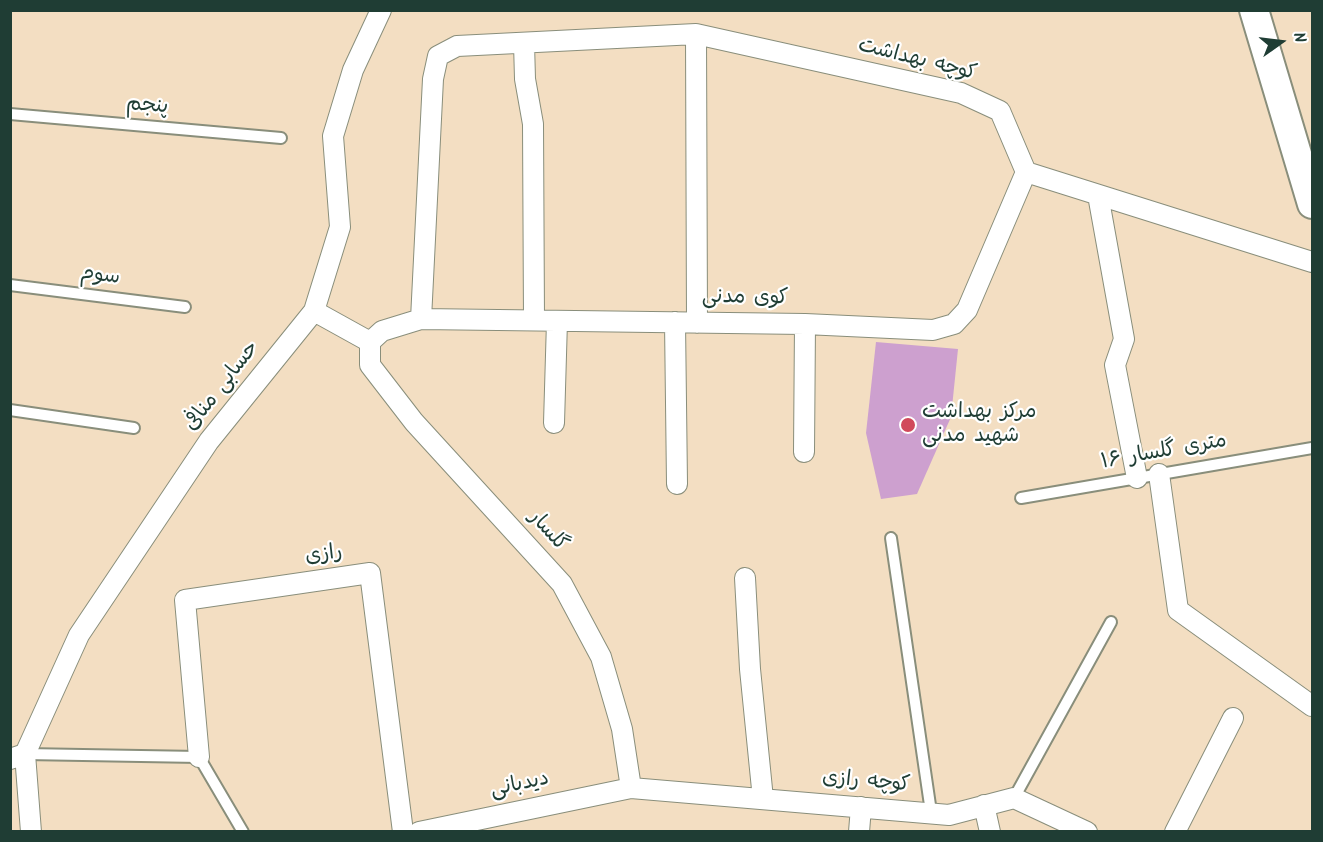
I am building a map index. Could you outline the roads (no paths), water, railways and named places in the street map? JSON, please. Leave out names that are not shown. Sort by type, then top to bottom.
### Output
[{"type":"street","name":"حسابی منافی","points":[[18,756],[79,634],[209,441],[314,311],[340,227],[333,136],[352,70],[381,10]]},
{"type":"street","points":[[1254,10],[1312,204]]},
{"type":"street","points":[[696,34],[697,322]]},
{"type":"street","name":"کوچه بهداشت","points":[[421,319],[434,80],[438,56],[457,46],[696,34],[961,93],[1000,111],[1026,172]]},
{"type":"street","points":[[524,43],[525,79],[533,124],[534,320]]},
{"type":"street","points":[[1026,172],[1312,262]]},
{"type":"street","name":"کوی مدنی","points":[[370,342],[382,331],[421,319],[805,324],[933,330],[954,324],[967,310],[1026,172]]},
{"type":"street","points":[[1098,195],[1124,339],[1115,365],[1137,478]]},
{"type":"street","points":[[314,311],[370,342]]},
{"type":"street","points":[[554,423],[557,321]]},
{"type":"street","points":[[675,322],[677,484]]},
{"type":"street","points":[[804,452],[805,324]]},
{"type":"street","name":"گلسار","points":[[370,342],[370,365],[414,422],[562,584],[601,657],[622,729],[631,788]]},
{"type":"street","points":[[1159,474],[1178,610],[1312,706]]},
{"type":"street","name":"رازی","points":[[199,757],[185,600],[370,573],[403,831]]},
{"type":"street","points":[[745,578],[750,669],[763,799]]},
{"type":"street","points":[[1175,831],[1233,718]]},
{"type":"street","points":[[18,756],[31,831]]},
{"type":"street","name":"کوچه رازی","points":[[631,788],[949,814],[1014,798]]},
{"type":"street","name":"دیدبانی","points":[[419,831],[465,827],[631,788]]},
{"type":"street","points":[[1014,798],[1087,831]]},
{"type":"street","points":[[984,806],[990,831]]},
{"type":"street","points":[[859,831],[861,807]]},
{"type":"lane","name":"پنجم","points":[[10,114],[280,138]]},
{"type":"lane","name":"سوم","points":[[10,285],[185,307]]},
{"type":"lane","points":[[10,410],[134,428]]},
{"type":"lane","name":"۱۶ متری گلسار","points":[[1021,498],[1312,448]]},
{"type":"lane","points":[[891,538],[931,813]]},
{"type":"lane","points":[[1014,798],[1111,622]]},
{"type":"lane","points":[[18,756],[199,757],[243,831]]},
{"type":"place","name":"مرکز بهداشت شهید مدنی","points":[[908,425]]}]
